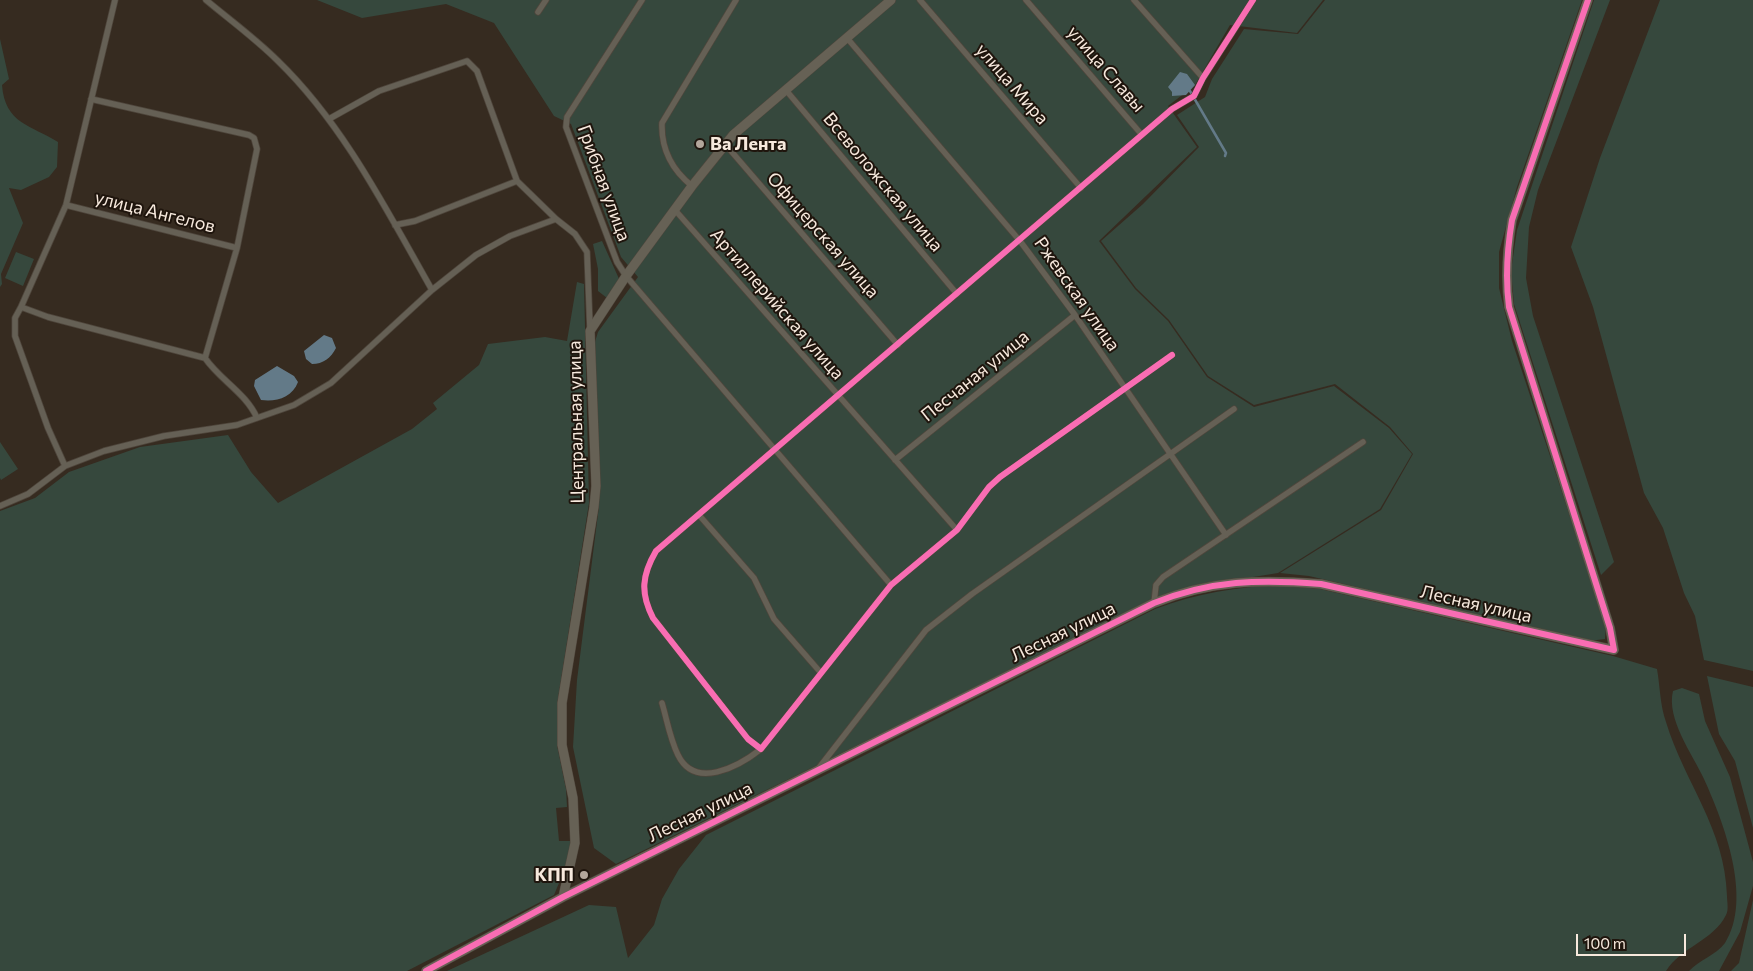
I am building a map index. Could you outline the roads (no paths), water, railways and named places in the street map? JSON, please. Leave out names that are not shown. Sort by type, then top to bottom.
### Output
[{"type":"street","points":[[65,466],[48,428],[15,336],[15,318],[66,206],[115,0]]},
{"type":"street","points":[[206,0],[278,60],[329,119],[395,225],[432,290]]},
{"type":"street","points":[[538,12],[546,0]]},
{"type":"street","name":"Грибная улица","points":[[626,276],[617,262],[566,127],[566,117],[642,0]]},
{"type":"street","points":[[692,186],[673,166],[662,138],[662,123],[736,0]]},
{"type":"street","name":"Центральная улица","points":[[563,897],[575,842],[573,798],[562,745],[562,703],[596,486],[590,331],[626,276],[725,144],[785,89],[891,0]]},
{"type":"street","name":"улица Мира","points":[[920,0],[1081,188]]},
{"type":"street","name":"улица Славы","points":[[1026,0],[1142,135]]},
{"type":"street","points":[[1134,0],[1203,78]]},
{"type":"street","points":[[761,749],[748,739],[653,618],[645,603],[644,590],[647,566],[656,551],[1172,109],[1194,96],[1203,78],[1253,0]]},
{"type":"street","name":"Лесная улица","points":[[426,971],[563,897],[1154,603],[1182,592],[1243,581],[1281,580],[1321,584],[1614,650],[1607,618],[1509,307],[1506,282],[1507,252],[1512,220],[1588,0]]},
{"type":"street","name":"Ржевская улица","points":[[847,38],[1020,240],[1075,315],[1226,535]]},
{"type":"street","points":[[329,119],[379,91],[467,61],[477,71],[517,181],[556,219],[575,234],[586,252],[589,261],[590,331]]},
{"type":"street","name":"Всеволожская улица","points":[[785,89],[957,294]]},
{"type":"street","points":[[91,99],[249,135],[254,138],[257,149],[237,248],[205,358]]},
{"type":"street","name":"Офицерская улица","points":[[725,144],[898,345]]},
{"type":"street","points":[[395,225],[422,218],[517,181]]},
{"type":"street","name":"улица Ангелов","points":[[66,206],[237,248]]},
{"type":"street","name":"Артиллерийская улица","points":[[674,210],[957,530]]},
{"type":"street","points":[[0,506],[28,494],[65,466],[104,451],[164,436],[237,424],[294,404],[331,383],[432,290],[476,256],[510,236],[556,219]]},
{"type":"street","points":[[626,276],[891,585]]},
{"type":"street","points":[[21,307],[205,358],[211,367],[250,404],[257,418]]},
{"type":"street","name":"Песчаная улица","points":[[895,460],[1075,315]]},
{"type":"street","points":[[662,703],[679,757],[687,767],[697,774],[711,774],[730,768],[761,749],[891,585],[957,530],[989,486],[1000,476],[1172,355]]},
{"type":"street","points":[[818,770],[926,630],[972,594],[1234,409]]},
{"type":"street","points":[[1154,603],[1156,585],[1163,577],[1363,442]]},
{"type":"street","points":[[700,515],[754,578],[774,619],[822,673]]},
{"type":"water","points":[[1180,72],[1187,74],[1195,85],[1186,95],[1172,96],[1172,92],[1168,87]]},
{"type":"water","points":[[324,335],[332,338],[336,348],[326,360],[312,364],[306,359],[304,351]]},
{"type":"water","points":[[277,366],[294,376],[298,382],[292,392],[283,398],[261,400],[254,386],[255,380]]},
{"type":"waterway","points":[[1190,91],[1226,153],[1225,156]]},
{"type":"place","name":"Ва Лента","points":[[700,144]]},
{"type":"place","name":"КПП","points":[[584,875]]}]
